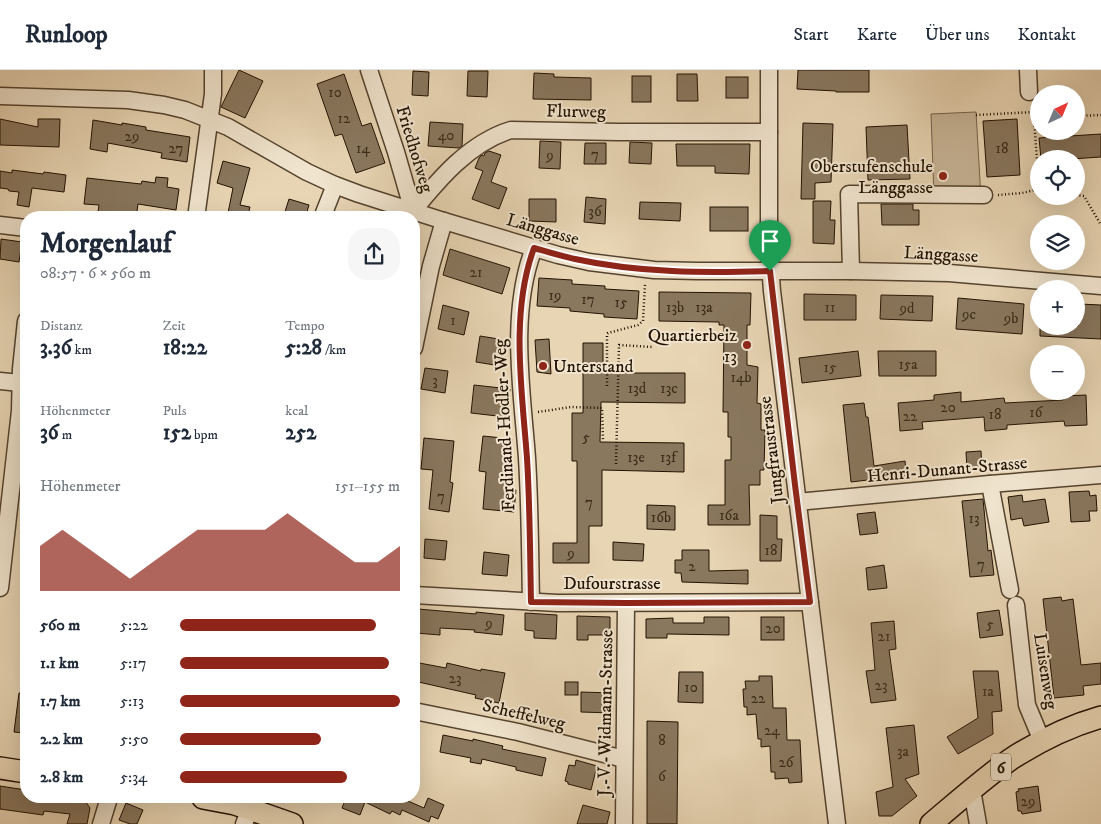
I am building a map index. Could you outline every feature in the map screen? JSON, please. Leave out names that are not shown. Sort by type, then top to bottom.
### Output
[{"type":"main road","name":"6","points":[[931,824],[1011,760],[1062,731],[1101,717]]},
{"type":"main road","points":[[0,768],[20,771]]},
{"type":"main road","points":[[228,803],[247,816],[292,824]]},
{"type":"street","points":[[197,211],[213,94],[213,70]]},
{"type":"street","name":"Friedhofweg","points":[[369,70],[413,211]]},
{"type":"street","name":"Jungfraustrasse","points":[[769,70],[770,271],[837,824]]},
{"type":"street","points":[[1028,70],[1029,92]]},
{"type":"street","name":"Länggasse","points":[[0,96],[128,100],[173,107],[210,119],[242,134],[307,172],[335,185],[413,211]]},
{"type":"street","name":"Flurweg","points":[[413,211],[436,184],[469,152],[497,134],[510,130],[769,132]]},
{"type":"street","points":[[325,211],[335,185]]},
{"type":"street","points":[[851,271],[849,194],[984,195]]},
{"type":"street","name":"Länggasse","points":[[420,213],[574,259],[622,267],[698,272],[851,271],[949,273],[1101,286]]},
{"type":"street","points":[[420,319],[431,266],[444,221]]},
{"type":"street","points":[[0,224],[20,227]]},
{"type":"street","name":"Ferdinand-Hodler-Weg","points":[[531,602],[529,499],[519,351],[520,323],[528,268],[534,248]]},
{"type":"street","points":[[0,588],[20,411],[20,369]]},
{"type":"street","points":[[0,381],[20,383]]},
{"type":"street","name":"Henri-Dunant-Strasse","points":[[797,502],[1101,475]]},
{"type":"street","points":[[990,484],[1010,590]]},
{"type":"street","name":"Dufourstrasse","points":[[420,595],[531,602],[810,602]]},
{"type":"street","name":"J.-V.-Widmann-Strasse","points":[[624,824],[626,603]]},
{"type":"street","name":"Luisenweg","points":[[1016,605],[1027,705],[1042,741]]},
{"type":"street","name":"Scheffelweg","points":[[420,712],[518,732],[624,759]]},
{"type":"street","points":[[972,790],[978,824]]},
{"type":"street","points":[[101,824],[107,803]]},
{"type":"path","points":[[1029,92],[1030,96]]},
{"type":"path","points":[[976,115],[1030,114]]},
{"type":"path","points":[[1085,116],[1101,115]]},
{"type":"path","points":[[984,195],[1002,195],[1030,191]]},
{"type":"path","points":[[1085,198],[1101,225]]},
{"type":"path","points":[[607,386],[607,334],[643,321],[646,278]]},
{"type":"path","points":[[616,464],[619,345],[653,347]]},
{"type":"path","points":[[523,414],[571,407],[602,408],[603,440]]},
{"type":"shaded area","points":[[976,112],[981,198],[934,198],[931,114]]},
{"type":"building","points":[[239,70],[263,81],[245,118],[221,107]]},
{"type":"building","points":[[798,70],[869,70],[869,92],[797,89]]},
{"type":"building","points":[[413,71],[429,72],[428,96],[412,95]]},
{"type":"building","points":[[468,71],[488,71],[487,97],[467,96]]},
{"type":"building","points":[[534,73],[554,74],[554,77],[591,78],[591,100],[533,99]]},
{"type":"building","points":[[344,74],[362,126],[371,123],[385,163],[356,173],[342,134],[335,136],[317,84]]},
{"type":"building","points":[[677,74],[697,74],[698,101],[677,101]]},
{"type":"building","points":[[632,76],[651,76],[651,102],[632,102]]},
{"type":"building","points":[[726,77],[748,77],[748,98],[726,98]]},
{"type":"building","points":[[0,119],[38,127],[38,119],[60,119],[59,147],[0,145]]},
{"type":"building","points":[[1017,119],[1020,175],[987,177],[983,121]]},
{"type":"building","points":[[93,120],[146,127],[146,130],[190,137],[187,162],[161,158],[162,153],[108,143],[107,152],[90,149]]},
{"type":"building","points":[[430,122],[463,124],[462,146],[459,148],[428,146]]},
{"type":"building","points":[[803,123],[833,124],[831,182],[815,183],[815,199],[801,199]]},
{"type":"building","points":[[907,125],[910,179],[868,180],[866,127]]},
{"type":"building","points":[[1101,134],[1101,157],[1085,158],[1085,150],[1040,150],[1039,140],[1085,140],[1085,135]]},
{"type":"building","points":[[540,141],[561,142],[560,169],[539,168]]},
{"type":"building","points":[[630,142],[652,143],[651,164],[629,163]]},
{"type":"building","points":[[585,143],[606,143],[606,164],[584,164]]},
{"type":"building","points":[[676,144],[750,144],[749,174],[715,173],[715,166],[677,166]]},
{"type":"building","points":[[489,151],[501,155],[491,182],[507,188],[499,209],[472,199],[483,171],[475,168],[479,158]]},
{"type":"building","points":[[223,161],[250,168],[240,205],[250,207],[249,211],[228,211],[233,188],[217,183]]},
{"type":"building","points":[[12,170],[66,175],[64,192],[32,188],[29,207],[17,205],[19,192],[0,188],[0,171],[12,173]]},
{"type":"building","points":[[156,177],[168,178],[167,187],[179,189],[176,210],[138,204],[137,211],[98,211],[99,205],[84,204],[87,178],[141,184],[142,181],[155,183]]},
{"type":"building","points":[[586,197],[606,199],[605,224],[584,222]]},
{"type":"building","points":[[289,199],[309,205],[307,211],[285,211]]},
{"type":"building","points":[[529,199],[556,199],[556,222],[529,221]]},
{"type":"building","points":[[813,201],[831,201],[830,220],[835,220],[834,244],[813,243]]},
{"type":"building","points":[[640,202],[681,203],[680,221],[639,219]]},
{"type":"building","points":[[881,204],[913,204],[913,210],[919,210],[919,225],[882,225]]},
{"type":"building","points":[[710,207],[748,207],[748,231],[710,231]]},
{"type":"building","points":[[1,239],[20,242],[19,262],[0,259]]},
{"type":"building","points":[[450,249],[510,268],[502,294],[443,275]]},
{"type":"building","points":[[539,278],[572,280],[572,284],[605,286],[605,289],[639,291],[637,319],[604,317],[604,314],[570,311],[570,308],[537,306]]},
{"type":"building","points":[[659,292],[751,293],[750,325],[747,325],[747,365],[758,367],[757,403],[761,404],[761,430],[765,430],[764,470],[760,470],[760,485],[749,485],[750,525],[708,525],[708,505],[725,505],[725,460],[731,460],[731,437],[728,437],[728,412],[723,412],[724,325],[719,325],[719,322],[659,321]]},
{"type":"building","points":[[804,294],[856,295],[856,320],[804,320]]},
{"type":"building","points":[[881,295],[933,296],[932,321],[880,319]]},
{"type":"building","points":[[958,298],[1024,304],[1022,334],[956,329]]},
{"type":"building","points":[[1085,304],[1101,305],[1101,339],[1040,336],[1085,335]]},
{"type":"building","points":[[443,305],[469,312],[464,335],[438,329]]},
{"type":"building","points":[[480,336],[505,340],[501,366],[476,362]]},
{"type":"building","name":"Unterstand","points":[[549,339],[551,374],[537,372],[535,340]]},
{"type":"building","points":[[583,343],[603,343],[603,373],[685,373],[685,403],[601,402],[600,442],[684,443],[684,472],[602,470],[602,526],[589,526],[589,563],[553,563],[553,543],[577,543],[577,461],[572,461],[572,413],[583,413]]},
{"type":"building","points":[[858,351],[861,376],[802,383],[799,358]]},
{"type":"building","points":[[878,351],[936,351],[936,376],[879,376]]},
{"type":"building","points":[[425,368],[448,371],[445,393],[421,389]]},
{"type":"building","points":[[474,385],[510,389],[506,417],[471,413]]},
{"type":"building","points":[[961,392],[961,402],[1004,398],[1005,403],[1085,400],[1086,395],[1087,425],[1065,426],[1064,421],[1007,425],[1007,429],[985,431],[984,417],[922,422],[923,429],[900,431],[898,403],[934,400],[934,395]]},
{"type":"building","points":[[864,403],[866,417],[868,417],[874,466],[905,461],[907,478],[894,479],[893,477],[851,482],[843,405]]},
{"type":"building","points":[[483,436],[512,439],[506,490],[516,490],[514,512],[483,509],[486,472],[479,471]]},
{"type":"building","points":[[424,438],[454,441],[450,482],[453,483],[449,512],[429,509],[433,470],[421,469]]},
{"type":"building","points":[[981,451],[982,468],[967,469],[966,452]]},
{"type":"building","points":[[1089,491],[1090,496],[1096,495],[1097,511],[1089,511],[1090,521],[1071,522],[1069,492]]},
{"type":"building","points":[[1022,495],[1023,502],[1045,499],[1049,522],[1024,526],[1022,518],[1011,520],[1008,497]]},
{"type":"building","points":[[983,499],[988,551],[991,550],[994,575],[970,577],[962,501]]},
{"type":"building","points":[[647,505],[675,506],[675,530],[647,529]]},
{"type":"building","points":[[875,512],[878,533],[860,535],[857,514]]},
{"type":"building","points":[[760,515],[777,516],[777,539],[782,539],[781,561],[760,561]]},
{"type":"building","points":[[425,539],[447,541],[445,560],[424,558]]},
{"type":"building","points":[[613,542],[644,544],[643,561],[613,560]]},
{"type":"building","points":[[682,550],[709,550],[709,571],[748,570],[748,584],[682,582],[681,573],[675,573],[675,560],[682,560]]},
{"type":"building","points":[[484,552],[509,555],[507,576],[482,574]]},
{"type":"building","points":[[884,565],[887,588],[868,590],[866,568]]},
{"type":"building","points":[[1061,597],[1062,601],[1073,599],[1081,665],[1101,663],[1101,684],[1083,686],[1084,695],[1054,698],[1043,599]]},
{"type":"building","points":[[420,609],[504,615],[502,635],[474,632],[475,630],[440,628],[440,635],[420,633]]},
{"type":"building","points":[[999,610],[1003,635],[980,638],[977,613]]},
{"type":"building","points":[[525,613],[557,615],[556,639],[534,638],[534,631],[525,630]]},
{"type":"building","points":[[577,616],[610,617],[610,635],[588,635],[588,640],[577,640]]},
{"type":"building","points":[[704,617],[729,617],[729,635],[667,634],[667,638],[646,638],[646,619],[673,618],[673,623],[704,623]]},
{"type":"building","points":[[761,617],[784,617],[784,640],[761,640]]},
{"type":"building","points":[[894,621],[896,649],[889,650],[896,700],[871,703],[866,671],[875,670],[871,623]]},
{"type":"building","points":[[420,663],[446,668],[447,663],[481,671],[481,669],[505,673],[499,703],[475,698],[476,695],[420,682]]},
{"type":"building","points":[[973,671],[998,671],[1002,711],[992,712],[993,734],[958,754],[947,737],[978,718]]},
{"type":"building","points":[[679,672],[703,672],[703,703],[678,702]]},
{"type":"building","points":[[759,676],[772,676],[773,708],[786,708],[787,740],[800,740],[802,782],[789,783],[788,778],[775,779],[775,772],[771,772],[770,746],[761,747],[761,739],[758,739],[756,714],[747,715],[747,707],[744,707],[743,689],[746,689],[745,681],[759,681]]},
{"type":"building","points":[[565,682],[578,682],[578,695],[565,695]]},
{"type":"building","points":[[581,692],[612,693],[612,713],[581,712]]},
{"type":"building","points":[[19,693],[20,693],[20,732],[14,732]]},
{"type":"building","points":[[647,721],[678,722],[677,824],[647,824]]},
{"type":"building","points":[[914,725],[919,774],[905,779],[917,796],[892,816],[879,816],[876,792],[893,787],[886,728]]},
{"type":"building","points":[[443,735],[473,741],[473,739],[503,746],[502,749],[546,758],[542,776],[516,770],[516,767],[482,759],[481,764],[470,762],[471,758],[440,752]]},
{"type":"building","points":[[576,760],[597,766],[591,790],[568,784],[565,781],[569,765],[575,766]]},
{"type":"building","points":[[0,786],[20,789],[20,803],[86,803],[90,808],[87,824],[67,824],[70,814],[44,811],[43,815],[0,809]]},
{"type":"building","points":[[1038,786],[1041,811],[1022,814],[1021,811],[1018,811],[1016,792],[1019,791],[1018,789]]},
{"type":"building","points":[[428,798],[444,805],[438,819],[431,816],[429,822],[402,810],[400,815],[392,811],[390,814],[367,803],[412,803],[424,808]]},
{"type":"building","points":[[126,803],[143,810],[137,824],[130,824],[119,820]]},
{"type":"building","points":[[344,803],[365,803],[360,815],[342,808]]},
{"type":"building","points":[[583,805],[610,812],[607,824],[577,824]]},
{"type":"place","name":"Oberstufenschule Länggasse","points":[[943,176]]},
{"type":"place","name":"Quartierbeiz 13","points":[[747,345]]},
{"type":"place","name":"Unterstand","points":[[543,366]]},
{"type":"route","points":[[534,248],[574,259],[622,267],[698,272],[770,271],[810,602],[531,602],[529,499],[519,336],[528,268],[534,248]]}]
